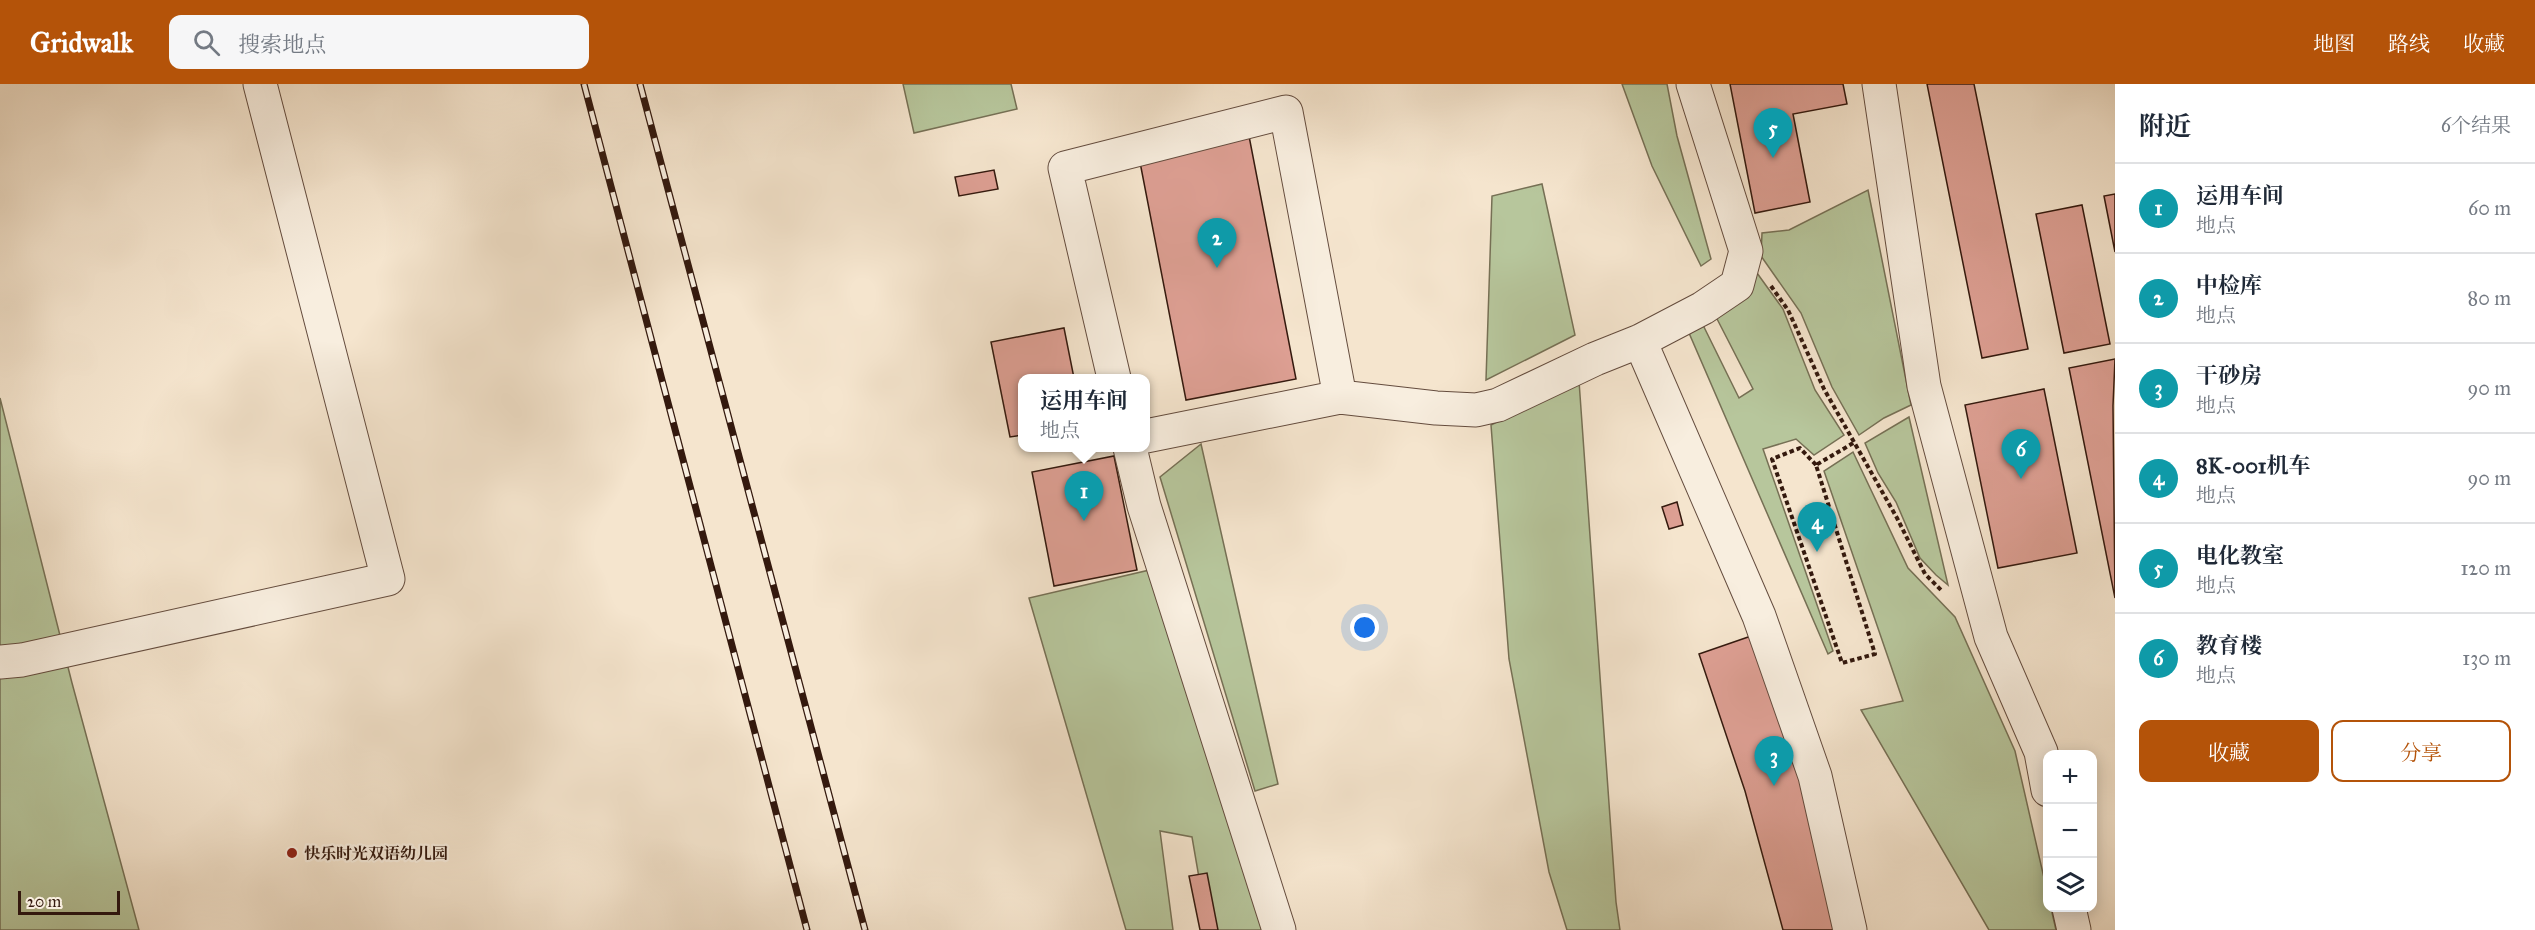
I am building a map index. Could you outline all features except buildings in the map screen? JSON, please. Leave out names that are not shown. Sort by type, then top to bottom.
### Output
[{"type":"lane","points":[[0,662],[22,660],[388,579],[260,84]]},
{"type":"lane","points":[[1150,435],[1340,398],[1419,408],[1476,410],[1498,405],[1595,359],[1640,341],[1703,308],[1737,285],[1746,251],[1693,84]]},
{"type":"lane","points":[[1879,84],[1924,386],[1991,638],[2041,752],[2043,763]]},
{"type":"lane","points":[[1113,374],[1065,168],[1286,112],[1340,398]]},
{"type":"lane","points":[[1640,341],[1759,616],[1815,776],[1850,930]]},
{"type":"lane","points":[[1131,452],[1144,506],[1279,930]]},
{"type":"lane","points":[[2070,912],[2074,930]]},
{"type":"path","points":[[1746,251],[1788,310],[1824,389],[1855,442],[1925,574],[1949,598]]},
{"type":"path","points":[[1816,465],[1855,442]]},
{"type":"path","points":[[1800,448],[1816,465],[1875,654],[1842,663],[1772,459],[1800,448]]},
{"type":"green space","points":[[903,84],[1011,84],[1017,109],[914,133]]},
{"type":"green space","points":[[1622,84],[1667,84],[1677,136],[1711,259],[1701,266],[1652,166]]},
{"type":"green space","points":[[1542,184],[1575,335],[1486,380],[1492,196]]},
{"type":"green space","points":[[1868,190],[1911,405],[1884,418],[1859,435],[1832,387],[1801,313],[1761,256],[1762,233],[1789,230]]},
{"type":"green space","points":[[1757,273],[1783,309],[1815,390],[1844,435],[1814,455],[1796,439],[1763,449],[1833,651],[1828,654],[1686,326],[1700,319],[1739,398],[1753,389],[1714,313]]},
{"type":"green space","points":[[1579,381],[1616,902],[1620,930],[1567,930],[1549,872],[1509,659],[1491,425]]},
{"type":"green space","points":[[0,398],[72,683],[139,930],[0,930]]},
{"type":"green space","points":[[1909,417],[1948,585],[1920,558],[1896,502],[1878,473],[1865,443]]},
{"type":"green space","points":[[1201,444],[1278,784],[1255,791],[1160,477]]},
{"type":"green space","points":[[1853,452],[1908,568],[1955,617],[2015,751],[2043,874],[2043,912],[2052,912],[2056,930],[1989,930],[1861,710],[1903,701],[1824,471]]},
{"type":"green space","points":[[1154,569],[1268,930],[1208,930],[1192,837],[1160,831],[1173,930],[1126,930],[1029,598]]},
{"type":"railway","points":[[584,84],[807,930]]},
{"type":"railway","points":[[640,84],[865,930]]},
{"type":"place","name":"电化教室","points":[[1773,158]]},
{"type":"place","name":"中检库","points":[[1217,268]]},
{"type":"place","name":"教育楼","points":[[2021,479]]},
{"type":"place","name":"运用车间","points":[[1084,521]]},
{"type":"place","name":"8K-001机车","points":[[1817,552]]},
{"type":"place","name":"干砂房","points":[[1774,786]]},
{"type":"place","name":"快乐时光双语幼儿园","points":[[292,853]]}]
